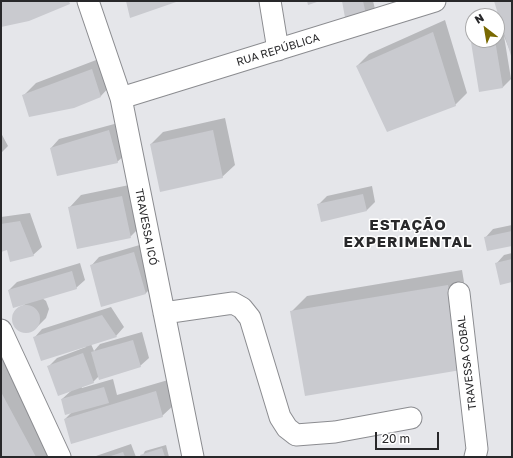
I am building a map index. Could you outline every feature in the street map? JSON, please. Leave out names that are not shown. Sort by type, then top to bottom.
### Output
[{"type":"street","name":"TRAVESSA ICÓ","points":[[88,1],[120,98],[193,457]]},
{"type":"street","points":[[270,1],[278,50]]},
{"type":"street","name":"RUA REPÚBLICA","points":[[120,98],[435,1]]},
{"type":"street","name":"TRAVESSA COBAL","points":[[459,293],[477,449],[475,457]]},
{"type":"street","points":[[164,313],[233,303],[242,308],[250,318],[280,417],[286,428],[296,435],[334,432],[411,418]]},
{"type":"street","points":[[1,330],[60,457]]},
{"type":"building","points":[[1,1],[69,1],[70,4],[29,21],[1,27]]},
{"type":"building","points":[[126,1],[179,1],[130,18]]},
{"type":"building","points":[[307,1],[320,1],[308,5]]},
{"type":"building","points":[[342,1],[363,1],[367,19],[346,23]]},
{"type":"building","points":[[494,1],[512,1],[512,59],[505,36],[505,8],[496,8]]},
{"type":"building","points":[[433,32],[456,106],[387,132],[356,66]]},
{"type":"building","points":[[472,48],[496,48],[503,88],[479,92]]},
{"type":"building","points":[[92,69],[101,97],[74,108],[29,117],[22,95]]},
{"type":"building","points":[[109,130],[118,163],[57,176],[50,148]]},
{"type":"building","points":[[213,130],[223,178],[160,192],[150,144]]},
{"type":"building","points":[[363,194],[367,211],[321,222],[317,204]]},
{"type":"building","points":[[122,196],[131,238],[77,249],[68,207]]},
{"type":"building","points":[[20,221],[34,256],[10,262],[7,250],[1,252],[1,224]]},
{"type":"building","points":[[512,231],[512,246],[487,251],[484,237]]},
{"type":"building","points":[[134,252],[146,294],[101,307],[90,265]]},
{"type":"building","points":[[512,259],[512,282],[500,285],[495,263]]},
{"type":"building","points":[[72,271],[77,289],[13,308],[8,290]]},
{"type":"building","points":[[448,285],[461,370],[305,396],[290,311]]},
{"type":"building","points":[[26,305],[36,309],[40,319],[36,329],[26,333],[16,329],[12,319],[16,309]]},
{"type":"building","points":[[102,315],[117,337],[41,361],[33,337]]},
{"type":"building","points":[[133,340],[141,367],[99,380],[91,352]]},
{"type":"building","points":[[83,353],[94,383],[58,396],[47,366]]},
{"type":"building","points":[[104,387],[109,403],[65,415],[61,399]]},
{"type":"building","points":[[156,391],[163,417],[71,444],[64,419]]},
{"type":"building","points":[[1,392],[36,457],[1,457]]},
{"type":"building","points":[[162,448],[165,457],[141,457],[140,455]]},
{"type":"building","points":[[123,452],[125,457],[108,457]]},
{"type":"district","name":"ESTAÇÃO EXPERIMENTAL","points":[[408,234]]}]
